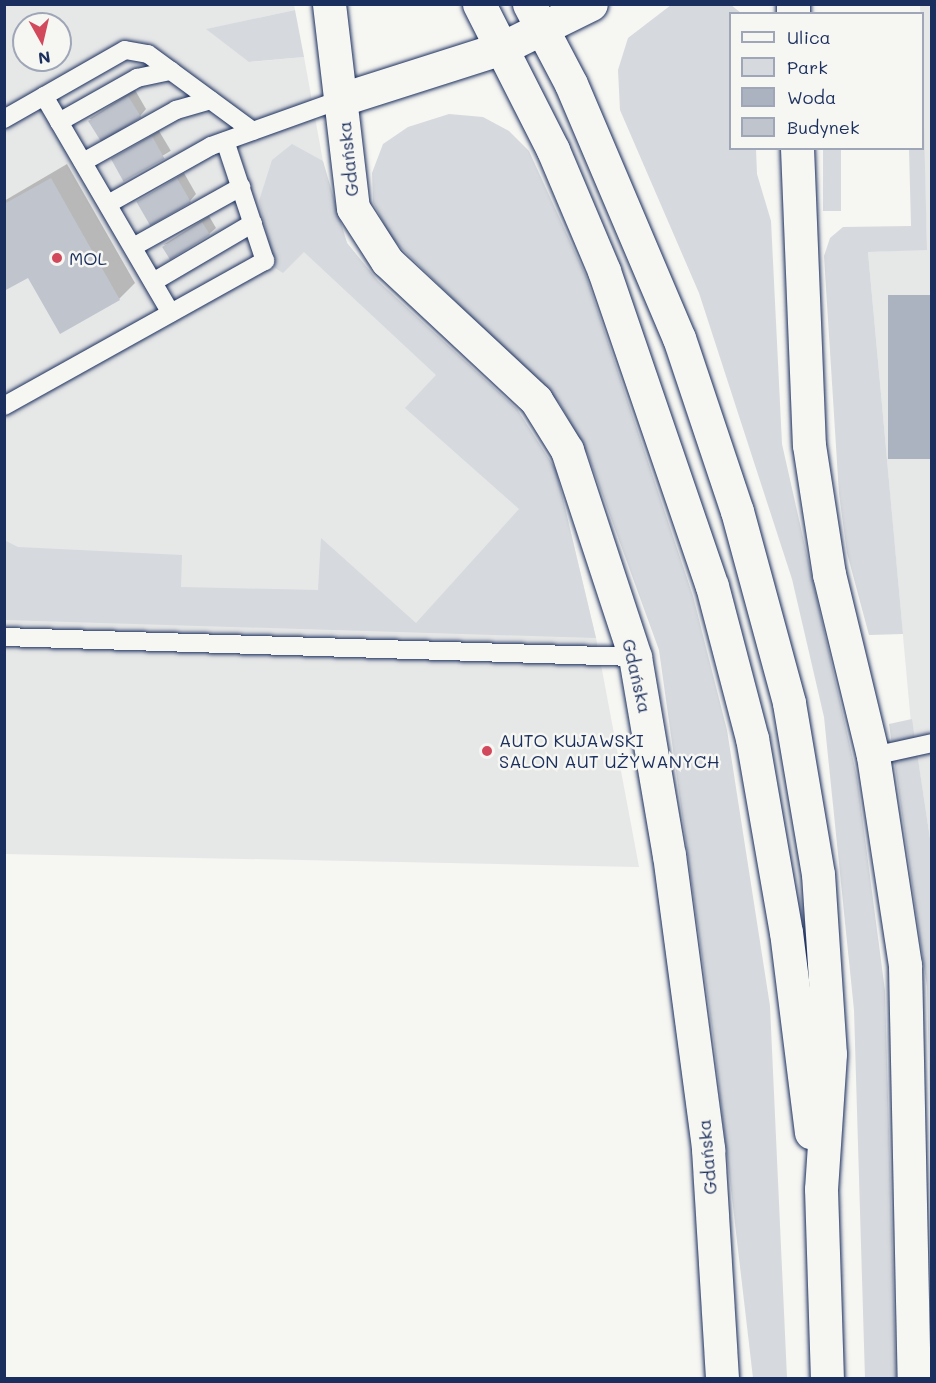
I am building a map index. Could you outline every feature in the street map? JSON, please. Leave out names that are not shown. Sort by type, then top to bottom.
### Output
[{"type":"street","name":"Gdańska","points":[[329,4],[342,99],[353,208],[366,236],[536,400],[567,450],[635,657],[669,855],[708,1149],[722,1378]]},
{"type":"street","points":[[479,4],[502,48],[604,271],[712,586],[752,738],[821,1189]]},
{"type":"street","points":[[342,99],[502,48],[536,17],[591,4]]},
{"type":"street","points":[[536,17],[679,338],[737,511],[789,703],[819,885],[830,1054],[821,1189],[827,1378]]},
{"type":"street","points":[[797,150],[809,445],[829,574],[873,756],[904,965],[914,1378]]},
{"type":"lane","points":[[4,119],[124,50],[148,54],[253,131]]},
{"type":"lane","points":[[59,122],[137,78],[171,71]]},
{"type":"lane","points":[[44,96],[171,314]]},
{"type":"lane","points":[[108,204],[225,141],[342,99]]},
{"type":"lane","points":[[83,162],[176,110],[211,100]]},
{"type":"lane","points":[[4,406],[266,261],[225,141]]},
{"type":"lane","points":[[133,247],[241,187]]},
{"type":"lane","points":[[153,282],[253,224]]},
{"type":"lane","points":[[4,637],[635,657]]},
{"type":"lane","points":[[873,756],[932,743]]},
{"type":"shaded area","points":[[5,5],[294,5],[295,10],[207,29],[250,62],[304,57],[328,189],[347,243],[378,281],[517,409],[556,470],[596,638],[639,867],[5,854]]},
{"type":"shaded area","points":[[920,5],[931,5],[931,845],[913,727],[913,745],[868,252],[927,249],[924,12],[920,12]]},
{"type":"green space","points":[[671,5],[731,5],[740,12],[729,12],[729,150],[756,150],[757,174],[771,221],[782,444],[857,777],[885,991],[896,1378],[865,1378],[854,1010],[824,717],[792,579],[699,293],[620,110],[618,70],[628,38]]},
{"type":"green space","points":[[295,10],[304,57],[249,62],[206,29]]},
{"type":"green space","points":[[449,114],[483,117],[509,131],[529,151],[586,276],[693,596],[727,730],[770,1006],[787,1378],[753,1378],[713,1035],[659,650],[588,455],[560,404],[391,238],[373,202],[372,173],[383,144],[408,127]]},
{"type":"green space","points":[[924,125],[927,250],[868,252],[903,634],[869,635],[847,553],[839,494],[824,256],[830,238],[843,227],[911,226],[909,150],[924,150]]},
{"type":"green space","points":[[292,144],[323,161],[347,243],[378,281],[517,409],[556,470],[596,638],[5,620],[4,540],[18,547],[182,555],[181,587],[318,590],[321,538],[416,623],[519,509],[405,408],[436,375],[304,252],[283,273],[275,268],[259,201],[272,160]]},
{"type":"green space","points":[[823,150],[841,150],[841,211],[823,211]]},
{"type":"green space","points":[[912,719],[931,845],[931,1155],[927,987],[889,724]]},
{"type":"water","points":[[888,295],[931,295],[931,459],[888,459]]},
{"type":"building","points":[[128,96],[141,117],[101,142],[88,121]]},
{"type":"building","points":[[152,136],[165,159],[123,182],[111,159]]},
{"type":"building","name":"MOL","points":[[51,178],[120,300],[60,334],[28,278],[4,291],[4,204]]},
{"type":"building","points":[[177,178],[191,202],[150,226],[136,202]]},
{"type":"building","points":[[202,222],[210,235],[170,260],[162,247]]},
{"type":"place","name":"MOL","points":[[57,258]]},
{"type":"place","name":"AUTO KUJAWSKI SALON AUT UŻYWANYCH","points":[[487,751]]}]
